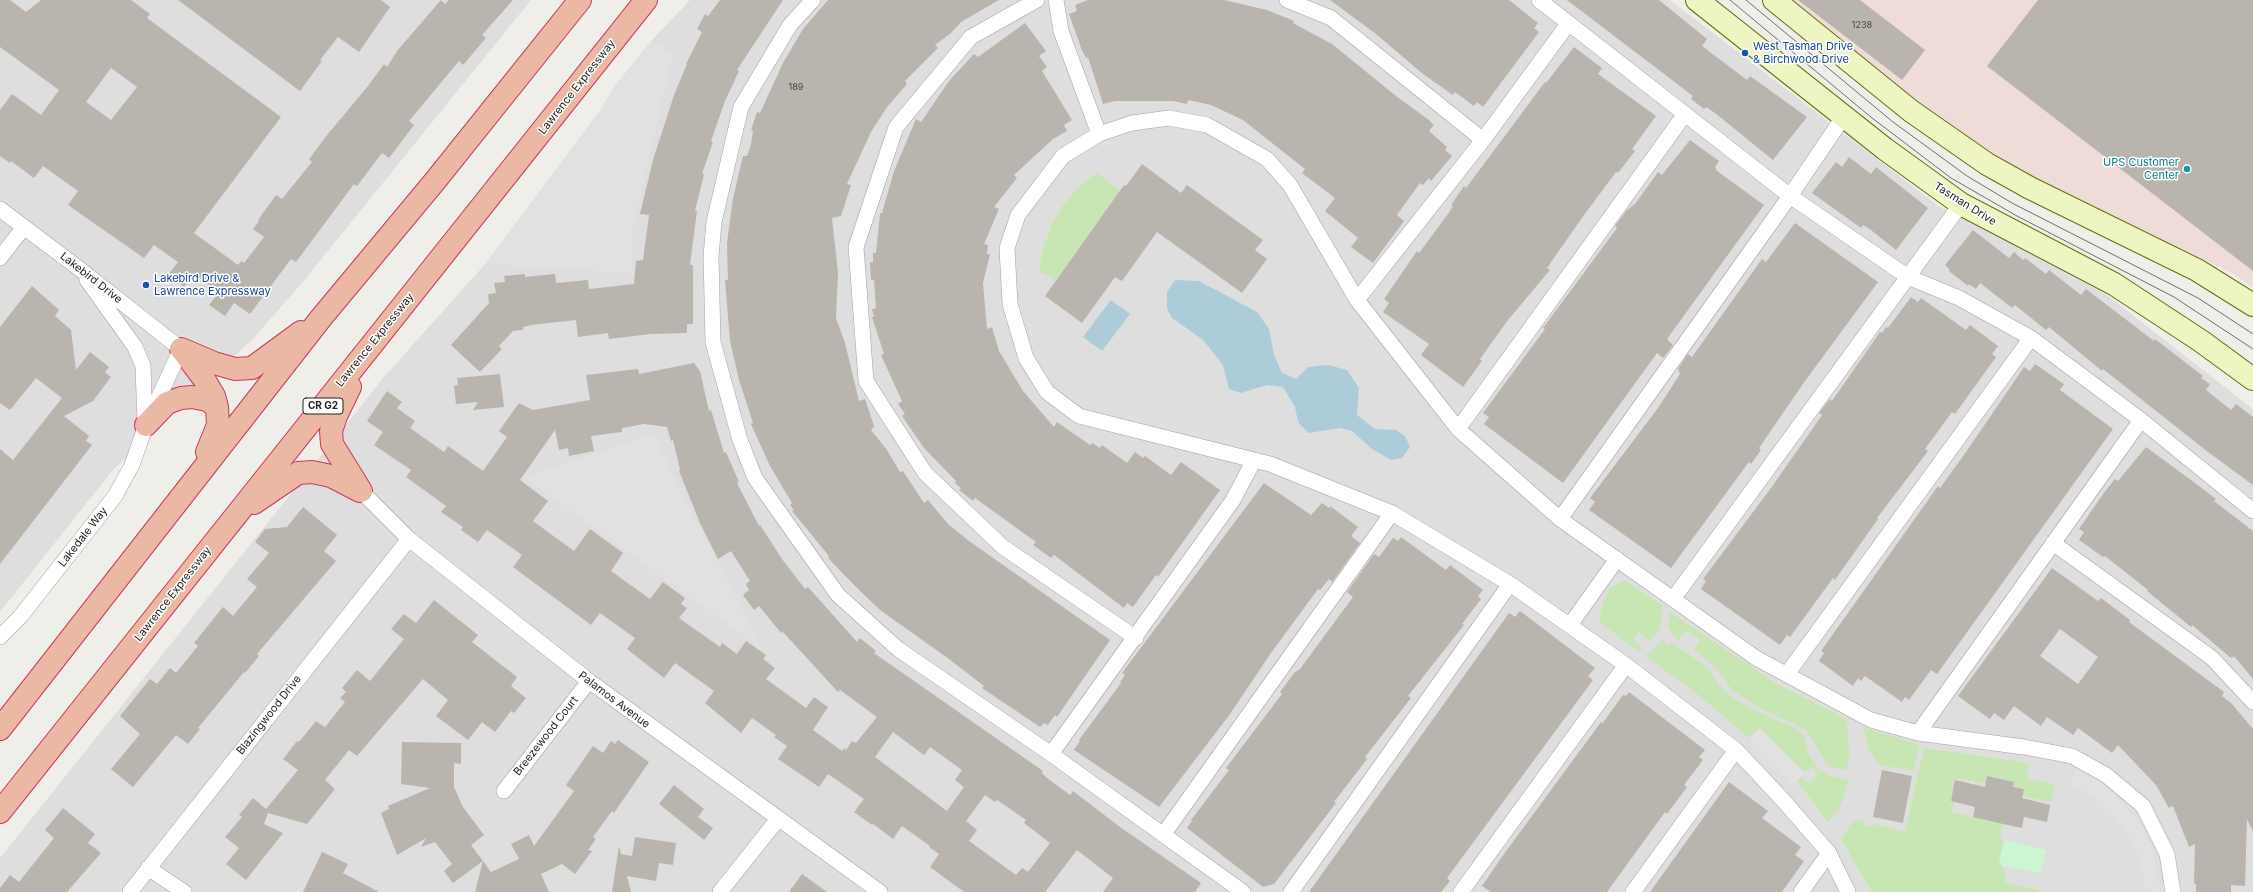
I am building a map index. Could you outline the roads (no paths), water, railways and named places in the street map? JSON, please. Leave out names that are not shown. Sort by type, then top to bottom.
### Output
[{"type":"highway","points":[[0,729],[321,318],[435,181],[580,0]]},
{"type":"highway","name":"Lawrence Expressway","points":[[0,812],[646,0]]},
{"type":"highway","points":[[181,349],[214,363],[235,369],[252,368],[321,318]]},
{"type":"highway","points":[[361,491],[337,455],[332,444],[332,431],[336,416],[370,347]]},
{"type":"highway","points":[[181,349],[204,379],[214,396],[217,406],[218,425],[209,449],[192,482]]},
{"type":"highway","points":[[146,425],[167,403],[181,398],[192,397],[207,400],[217,406]]},
{"type":"highway","points":[[235,515],[298,473],[312,472],[331,476],[361,491]]},
{"type":"main road","name":"Tasman Drive","points":[[1697,0],[1885,149],[1961,204],[2114,284],[2201,341],[2253,379]]},
{"type":"main road","points":[[1774,0],[1912,111],[1987,164],[2030,188],[2197,270],[2253,305]]},
{"type":"street","points":[[813,0],[790,25],[741,106],[714,222],[711,256],[713,342],[740,440],[754,478],[838,595],[898,649],[1051,754],[1243,892]]},
{"type":"street","points":[[1037,0],[971,37],[896,127],[856,247],[866,381],[925,473],[1003,547],[1136,638]]},
{"type":"street","points":[[1056,0],[1061,31],[1099,134]]},
{"type":"street","points":[[1287,0],[1331,18],[1483,140]]},
{"type":"street","points":[[1539,0],[1790,196],[1908,277],[1959,298],[2031,338],[2141,420],[2253,511]]},
{"type":"street","points":[[1357,300],[1483,140],[1568,24]]},
{"type":"street","points":[[1458,429],[1685,114]]},
{"type":"street","points":[[1560,519],[1790,196],[1844,116]]},
{"type":"street","points":[[1848,892],[1829,853],[1782,799],[1736,750],[1626,665],[1510,584],[1392,513],[1270,464],[1079,416],[1047,392],[1026,358],[1010,304],[1007,248],[1018,215],[1037,188],[1063,156],[1099,134],[1132,123],[1169,118],[1207,125],[1261,155],[1290,185],[1357,300],[1458,429],[1560,519],[1756,658],[1872,720],[1918,733],[2024,747],[2072,756],[2106,775],[2143,806],[2167,854],[2173,892]]},
{"type":"street","points":[[1673,599],[1961,204]]},
{"type":"street","name":"Lakebird Drive","points":[[0,209],[78,267],[181,349]]},
{"type":"street","points":[[0,258],[24,227]]},
{"type":"street","name":"Lakedale Way","points":[[78,267],[135,347],[143,366],[146,425]]},
{"type":"street","points":[[1787,674],[2031,338]]},
{"type":"street","name":"Lakedale Way","points":[[0,637],[20,617],[115,496],[132,465],[146,425],[181,349]]},
{"type":"street","points":[[1918,733],[2141,420]]},
{"type":"street","points":[[1051,754],[1136,638],[1233,500],[1254,460]]},
{"type":"street","name":"Palamos Avenue","points":[[361,491],[409,539],[589,681],[880,892]]},
{"type":"street","points":[[1163,835],[1392,513]]},
{"type":"street","name":"Blazingwood Drive","points":[[130,892],[409,539]]},
{"type":"street","points":[[2053,543],[2212,658],[2253,702]]},
{"type":"street","points":[[1570,625],[1617,559]]},
{"type":"street","points":[[1291,892],[1510,584]]},
{"type":"street","points":[[1462,892],[1626,665]]},
{"type":"street","name":"Breezewood Court","points":[[504,791],[589,681]]},
{"type":"street","points":[[1633,892],[1736,750]]},
{"type":"street","points":[[720,892],[778,819]]},
{"type":"street","points":[[1801,892],[1829,853]]},
{"type":"street","points":[[148,868],[184,892]]},
{"type":"water","points":[[1175,280],[1199,281],[1257,312],[1269,329],[1274,355],[1282,373],[1296,379],[1308,367],[1328,365],[1347,370],[1359,388],[1357,415],[1375,429],[1396,430],[1405,436],[1410,447],[1402,458],[1391,460],[1372,449],[1352,431],[1340,428],[1308,433],[1298,422],[1295,407],[1283,387],[1267,385],[1241,393],[1229,389],[1223,365],[1203,340],[1172,318],[1167,308],[1167,292]]},
{"type":"water","points":[[1111,300],[1130,314],[1102,351],[1083,337]]},
{"type":"tram line","points":[[1730,0],[1872,118],[1951,178],[2017,216],[2174,297],[2253,349]]},
{"type":"tram line","points":[[1746,0],[1893,122],[1967,176],[2012,203],[2198,298],[2253,334]]},
{"type":"place","name":"West Tasman Drive & Birchwood Drive","points":[[1745,53]]},
{"type":"place","name":"UPS Customer Center","points":[[2187,169]]},
{"type":"place","name":"Lakebird Drive & Lawrence Expressway","points":[[146,285]]}]
